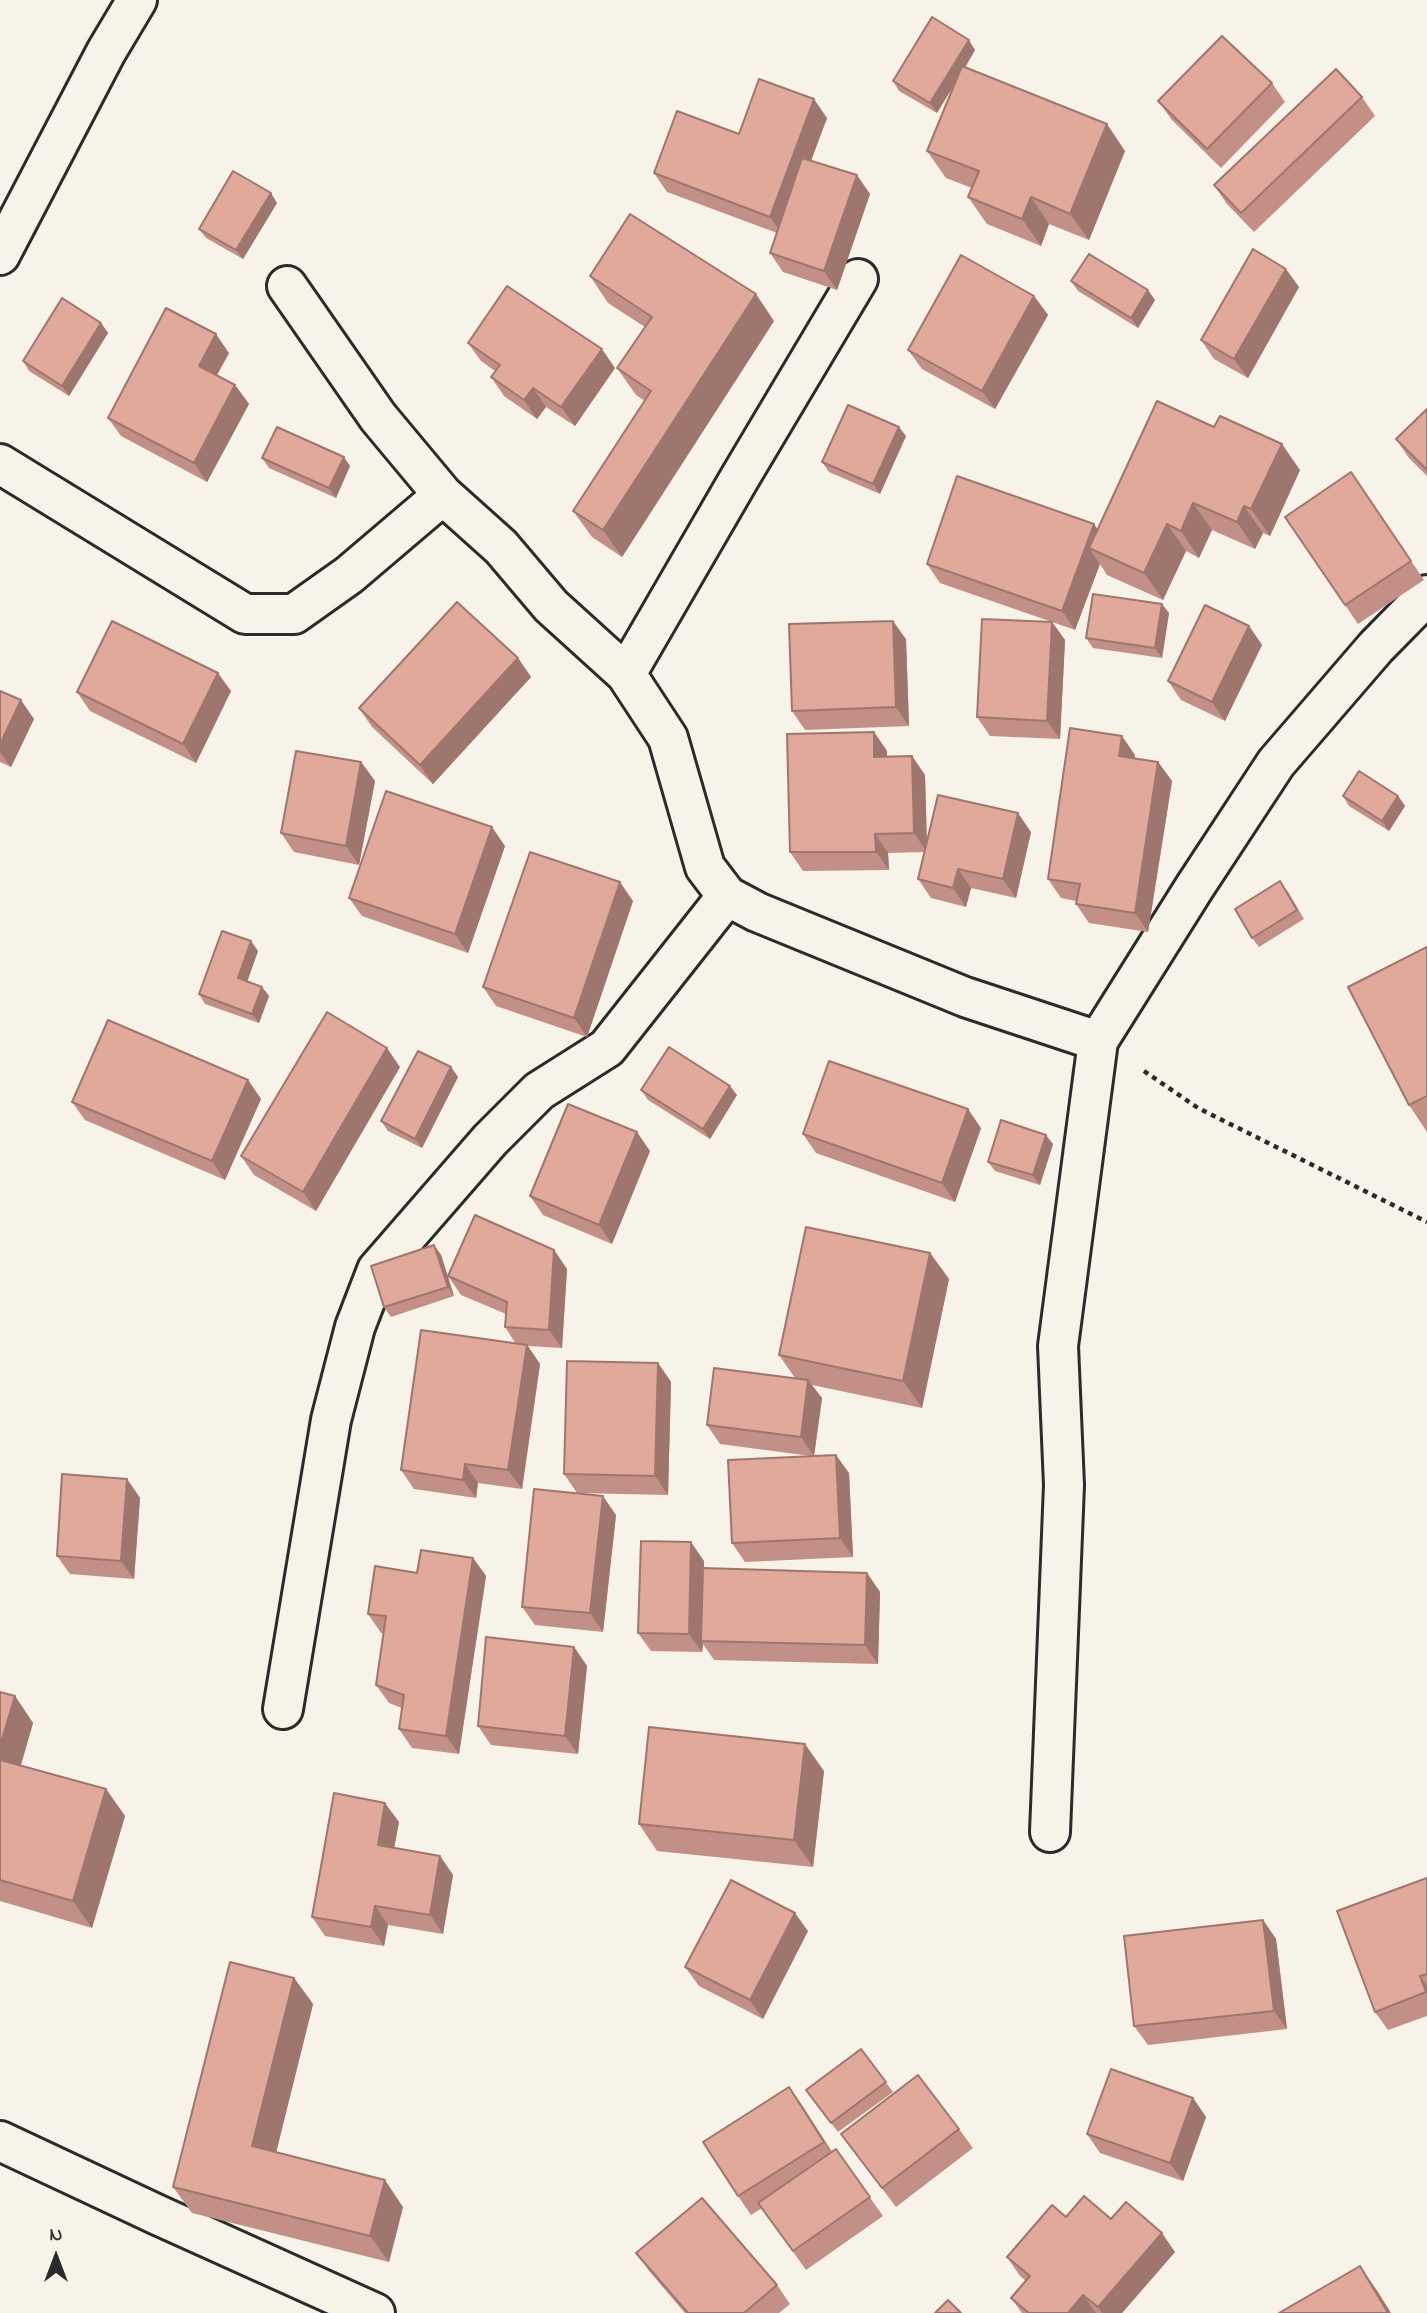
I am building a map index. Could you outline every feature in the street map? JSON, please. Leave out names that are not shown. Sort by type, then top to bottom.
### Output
[{"type":"street","points":[[0,255],[136,0]]},
{"type":"street","points":[[626,674],[858,279]]},
{"type":"street","points":[[287,286],[378,417],[443,495],[501,547],[551,606],[626,674],[668,737],[705,867],[727,896],[757,912],[965,997],[1098,1041]]},
{"type":"street","points":[[0,464],[245,614],[294,614],[349,575],[443,495]]},
{"type":"street","points":[[1050,1832],[1064,1485],[1058,1346],[1098,1041],[1276,762],[1376,647],[1427,596]]},
{"type":"street","points":[[283,1709],[331,1420],[355,1327],[377,1270],[490,1140],[539,1091],[607,1048],[727,896]]},
{"type":"street","points":[[0,2141],[375,2313]]},
{"type":"path","points":[[1098,1041],[1199,1108],[1427,1222]]},
{"type":"building","points":[[932,17],[969,40],[930,103],[893,81]]},
{"type":"building","points":[[1222,36],[1272,83],[1207,149],[1158,101]]},
{"type":"building","points":[[962,66],[1107,124],[1070,214],[1031,197],[1022,219],[968,197],[979,171],[927,151]]},
{"type":"building","points":[[1336,69],[1362,97],[1241,213],[1214,185]]},
{"type":"building","points":[[759,79],[814,99],[770,217],[654,173],[677,111],[739,134]]},
{"type":"building","points":[[802,158],[857,175],[824,271],[770,253]]},
{"type":"building","points":[[233,171],[271,193],[236,250],[199,229]]},
{"type":"building","points":[[630,214],[756,294],[603,530],[573,511],[651,391],[617,368],[652,317],[590,276]]},
{"type":"building","points":[[1253,249],[1286,269],[1234,359],[1201,340]]},
{"type":"building","points":[[1089,254],[1148,290],[1131,318],[1071,281]]},
{"type":"building","points":[[961,255],[1034,296],[982,391],[908,350]]},
{"type":"building","points":[[507,286],[602,349],[561,407],[533,388],[524,400],[491,377],[500,365],[468,343]]},
{"type":"building","points":[[62,298],[101,323],[62,386],[23,361]]},
{"type":"building","points":[[166,308],[216,334],[199,366],[235,385],[194,463],[108,418]]},
{"type":"building","points":[[1157,401],[1214,427],[1220,416],[1282,444],[1251,509],[1244,506],[1237,522],[1193,503],[1181,531],[1167,524],[1144,573],[1089,548]]},
{"type":"building","points":[[848,405],[899,427],[873,484],[822,462]]},
{"type":"building","points":[[1427,409],[1427,470],[1396,439]]},
{"type":"building","points":[[277,427],[344,457],[329,488],[262,458]]},
{"type":"building","points":[[1351,472],[1411,561],[1345,605],[1285,517]]},
{"type":"building","points":[[957,476],[1094,524],[1062,611],[927,564]]},
{"type":"building","points":[[1093,594],[1162,604],[1155,648],[1086,638]]},
{"type":"building","points":[[457,602],[518,658],[420,765],[359,708]]},
{"type":"building","points":[[1205,605],[1249,626],[1212,702],[1168,681]]},
{"type":"building","points":[[982,619],[1052,622],[1047,721],[977,717]]},
{"type":"building","points":[[112,621],[218,673],[183,744],[77,692]]},
{"type":"building","points":[[893,621],[896,707],[792,711],[789,624]]},
{"type":"building","points":[[0,691],[21,700],[0,744]]},
{"type":"building","points":[[1070,728],[1122,736],[1119,756],[1158,762],[1135,913],[1076,904],[1080,884],[1048,879]]},
{"type":"building","points":[[874,732],[874,757],[912,756],[914,833],[875,834],[876,852],[790,852],[787,734]]},
{"type":"building","points":[[296,751],[361,762],[346,846],[281,833]]},
{"type":"building","points":[[1359,771],[1398,796],[1382,821],[1343,796]]},
{"type":"building","points":[[386,791],[492,827],[455,934],[349,898]]},
{"type":"building","points":[[938,795],[1018,813],[1003,879],[958,869],[953,888],[918,879]]},
{"type":"building","points":[[530,852],[620,882],[574,1018],[483,987]]},
{"type":"building","points":[[1280,881],[1297,910],[1252,938],[1235,909]]},
{"type":"building","points":[[222,931],[251,941],[238,978],[262,987],[252,1014],[199,994]]},
{"type":"building","points":[[1427,947],[1427,1096],[1409,1105],[1348,987]]},
{"type":"building","points":[[327,1012],[387,1048],[303,1192],[241,1156]]},
{"type":"building","points":[[108,1020],[248,1080],[212,1161],[72,1102]]},
{"type":"building","points":[[669,1047],[730,1086],[703,1129],[641,1090]]},
{"type":"building","points":[[418,1051],[451,1067],[415,1139],[381,1121]]},
{"type":"building","points":[[829,1061],[968,1109],[942,1183],[803,1134]]},
{"type":"building","points":[[568,1104],[637,1132],[599,1225],[530,1196]]},
{"type":"building","points":[[1001,1120],[1046,1135],[1033,1175],[988,1162]]},
{"type":"building","points":[[475,1215],[554,1250],[549,1330],[505,1327],[507,1302],[448,1276]]},
{"type":"building","points":[[806,1227],[930,1253],[903,1381],[779,1355]]},
{"type":"building","points":[[434,1245],[448,1287],[384,1307],[371,1266]]},
{"type":"building","points":[[421,1330],[527,1345],[508,1470],[465,1464],[463,1480],[401,1470]]},
{"type":"building","points":[[567,1361],[658,1363],[655,1476],[564,1474]]},
{"type":"building","points":[[714,1368],[808,1380],[801,1437],[707,1425]]},
{"type":"building","points":[[836,1455],[840,1538],[732,1543],[728,1460]]},
{"type":"building","points":[[62,1474],[127,1479],[121,1561],[57,1556]]},
{"type":"building","points":[[534,1489],[603,1496],[590,1613],[522,1607]]},
{"type":"building","points":[[641,1541],[691,1542],[689,1634],[638,1633]]},
{"type":"building","points":[[421,1550],[473,1558],[446,1736],[399,1729],[404,1695],[376,1685],[386,1616],[368,1614],[375,1566],[417,1573]]},
{"type":"building","points":[[703,1568],[867,1573],[865,1645],[701,1641]]},
{"type":"building","points":[[486,1637],[574,1647],[565,1736],[478,1726]]},
{"type":"building","points":[[0,1692],[15,1696],[0,1746]]},
{"type":"building","points":[[649,1727],[805,1744],[794,1840],[639,1824]]},
{"type":"building","points":[[0,1760],[106,1789],[73,1901],[0,1880]]},
{"type":"building","points":[[334,1793],[385,1803],[378,1845],[440,1856],[430,1915],[375,1906],[371,1927],[312,1917]]},
{"type":"building","points":[[1427,1878],[1427,1974],[1420,1976],[1426,1992],[1375,2012],[1337,1911]]},
{"type":"building","points":[[731,1880],[795,1913],[750,2000],[685,1967]]},
{"type":"building","points":[[1263,1920],[1274,2011],[1134,2026],[1124,1936]]},
{"type":"building","points":[[230,1962],[294,1978],[252,2146],[385,2180],[370,2236],[173,2187]]},
{"type":"building","points":[[861,2049],[886,2082],[831,2123],[806,2090]]},
{"type":"building","points":[[1111,2069],[1193,2098],[1170,2163],[1087,2134]]},
{"type":"building","points":[[918,2075],[959,2129],[882,2188],[841,2134]]},
{"type":"building","points":[[789,2087],[824,2142],[738,2196],[703,2142]]},
{"type":"building","points":[[836,2149],[870,2197],[793,2251],[758,2203]]},
{"type":"building","points":[[1084,2196],[1111,2219],[1126,2202],[1162,2233],[1098,2307],[1083,2295],[1068,2313],[1029,2313],[1011,2298],[1030,2276],[1007,2257],[1052,2205],[1066,2217]]},
{"type":"building","points":[[702,2198],[777,2285],[744,2313],[688,2313],[636,2253]]},
{"type":"building","points":[[1360,2266],[1388,2313],[1279,2313]]},
{"type":"building","points":[[948,2300],[961,2313],[935,2313]]}]
